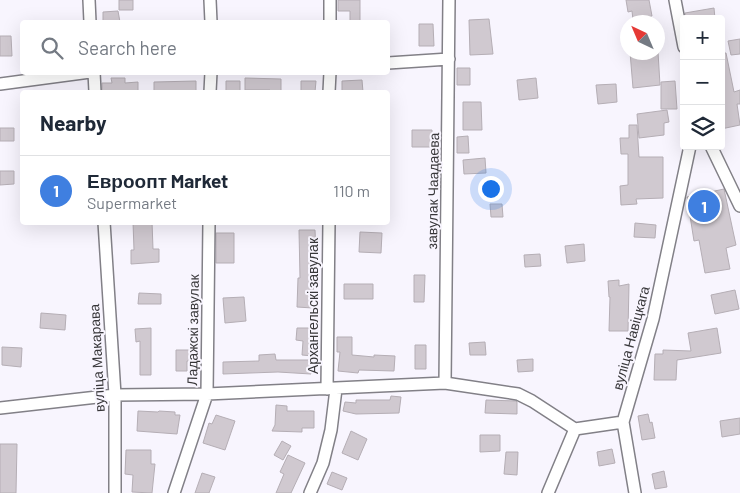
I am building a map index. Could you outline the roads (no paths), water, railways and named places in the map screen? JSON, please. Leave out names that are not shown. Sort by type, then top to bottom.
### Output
[{"type":"street","points":[[89,0],[90,20]]},
{"type":"street","points":[[210,0],[210,20]]},
{"type":"street","points":[[330,0],[330,20]]},
{"type":"street","name":"завулак Чаадаева","points":[[445,383],[449,0]]},
{"type":"street","points":[[675,0],[680,26]]},
{"type":"street","points":[[390,63],[449,60]]},
{"type":"street","points":[[0,84],[69,75]]},
{"type":"street","points":[[92,75],[95,90]]},
{"type":"street","points":[[210,90],[211,75]]},
{"type":"street","points":[[330,75],[330,90]]},
{"type":"street","name":"вуліца Навіцкага","points":[[623,422],[653,319],[689,150]]},
{"type":"street","points":[[713,150],[740,206]]},
{"type":"street","name":"вуліца Макарава","points":[[104,225],[115,395],[115,493]]},
{"type":"street","name":"Ладажскі завулак","points":[[174,493],[207,394],[209,225]]},
{"type":"street","name":"Архангельскі завулак","points":[[310,493],[324,462],[332,430],[328,225]]},
{"type":"street","points":[[0,408],[115,395],[207,394],[445,383],[518,394],[532,400],[575,429],[623,422],[635,493]]},
{"type":"street","points":[[548,493],[575,429]]},
{"type":"place","name":"Евроопт Market","points":[[704,206]]}]
